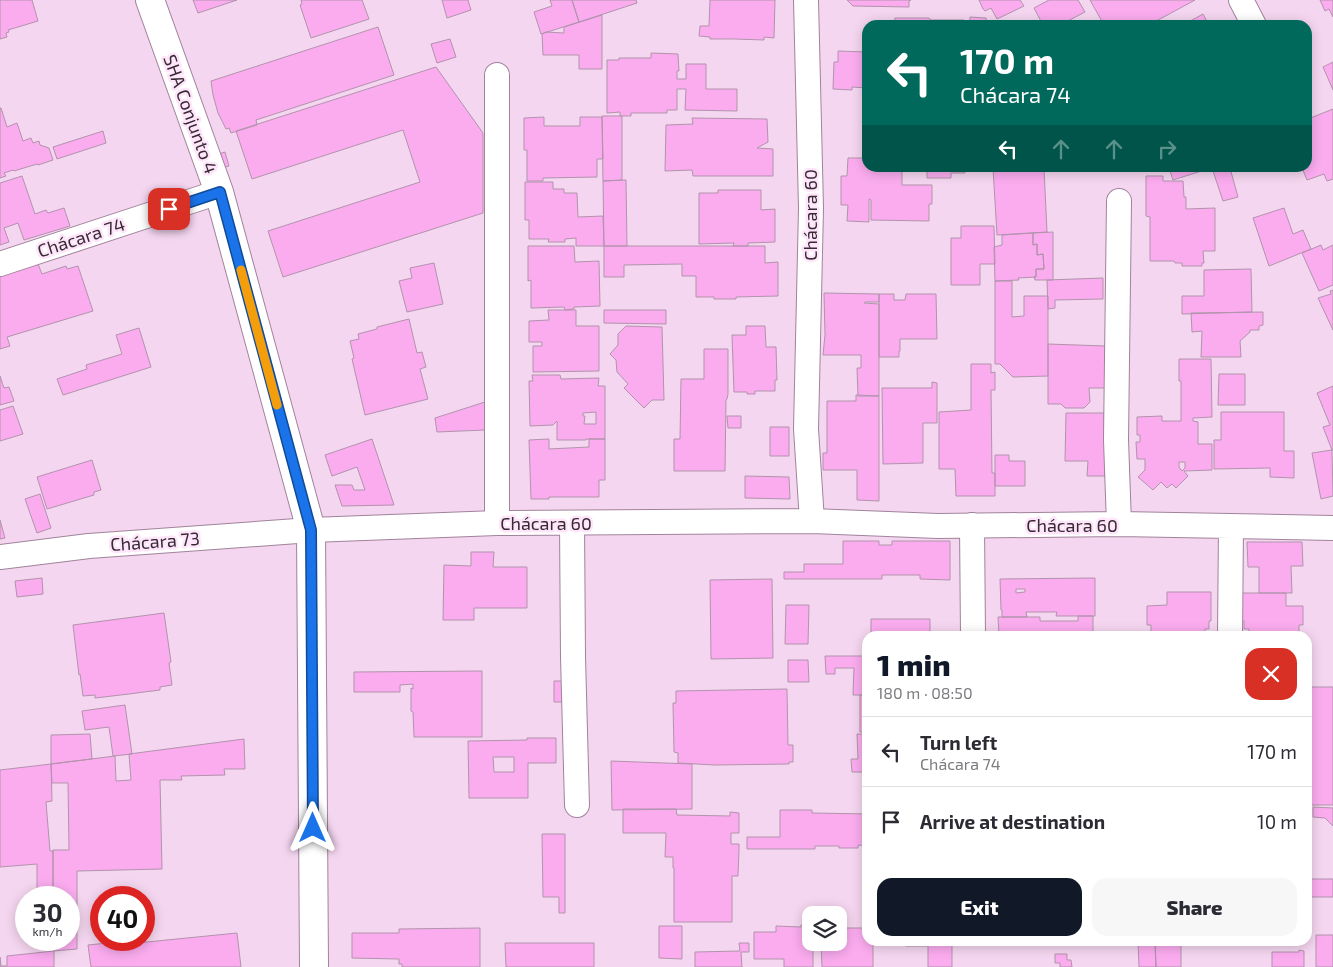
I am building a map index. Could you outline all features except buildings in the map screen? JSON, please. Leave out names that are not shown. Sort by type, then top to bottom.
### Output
[{"type":"street","name":"SHA Conjunto 4","points":[[150,0],[220,192],[311,530],[314,967]]},
{"type":"street","name":"Chácara 60","points":[[806,0],[811,208],[806,429],[812,520]]},
{"type":"street","points":[[1241,0],[1251,20]]},
{"type":"street","points":[[497,75],[497,522]]},
{"type":"street","name":"Chácara 74","points":[[0,264],[220,192]]},
{"type":"street","points":[[1119,202],[1116,440],[1119,524]]},
{"type":"street","name":"Chácara 60","points":[[311,530],[497,522],[812,520],[938,526],[1119,524],[1333,528]]},
{"type":"street","points":[[572,523],[577,806]]},
{"type":"street","points":[[972,525],[973,631]]},
{"type":"street","points":[[1230,526],[1230,631]]},
{"type":"street","name":"Chácara 73","points":[[0,557],[89,546],[311,530]]},
{"type":"slow traffic","points":[[241,270],[277,405]]},
{"type":"route","points":[[169,209],[220,192],[311,530],[313,828]]}]
